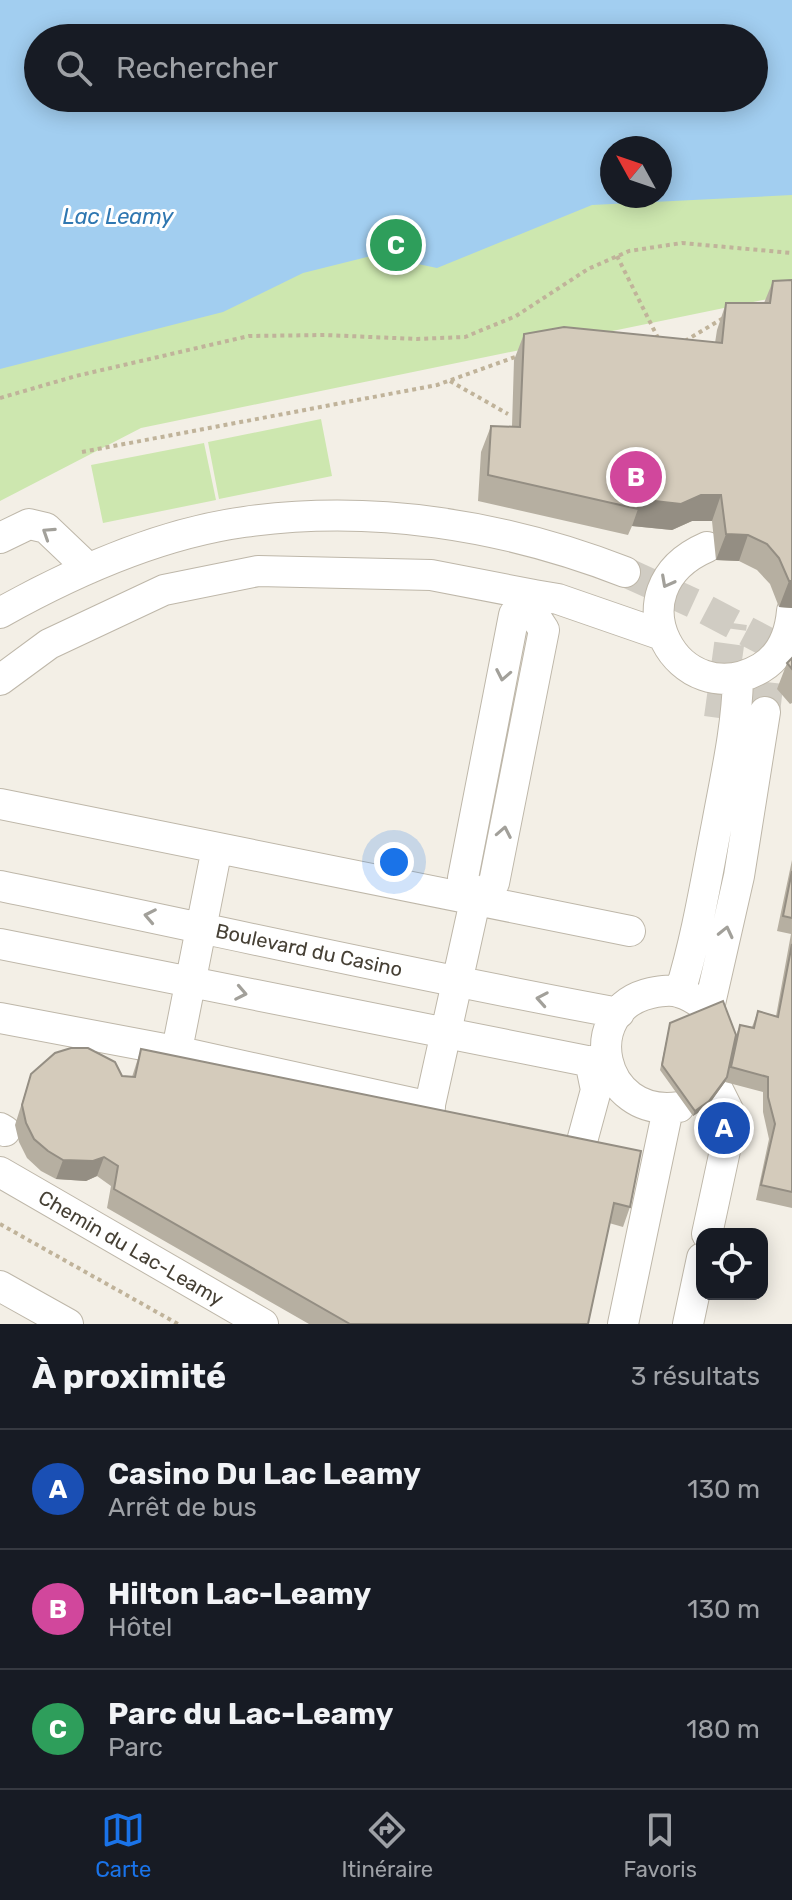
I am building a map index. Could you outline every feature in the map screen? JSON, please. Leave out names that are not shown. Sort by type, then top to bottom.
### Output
[{"type":"lane","points":[[0,613],[88,568],[157,544],[244,533],[337,516],[387,527],[518,547],[550,545],[625,572]]},
{"type":"lane","points":[[0,538],[29,524],[46,528],[88,568]]},
{"type":"lane","points":[[707,547],[679,564],[668,576],[660,595],[658,614],[662,635],[671,652],[685,666],[703,675],[722,679],[738,678],[766,665],[787,639],[792,611]]},
{"type":"lane","points":[[0,680],[49,644],[164,590],[258,571],[431,575],[532,602],[558,599],[662,635]]},
{"type":"lane","points":[[0,1018],[173,1063],[427,1117],[475,901],[494,883],[544,630],[532,602]]},
{"type":"lane","points":[[680,992],[702,904],[737,712],[738,678]]},
{"type":"lane","points":[[581,1145],[596,1090],[599,1063],[619,1013],[628,1003],[643,994],[662,990],[680,992],[709,1008],[739,876],[765,712]]},
{"type":"lane","points":[[702,904],[690,868],[719,718]]},
{"type":"lane","points":[[0,804],[630,931]]},
{"type":"lane","points":[[173,1063],[217,848]]},
{"type":"lane","name":"Boulevard du Casino","points":[[0,886],[201,926],[456,983],[619,1013]]},
{"type":"lane","points":[[0,944],[599,1063],[626,1095],[646,1106],[674,1108],[623,1324]]},
{"type":"lane","points":[[708,1228],[732,1118],[714,1082]]},
{"type":"lane","name":"Chemin du Lac-Leamy","points":[[0,1172],[263,1324]]},
{"type":"lane","points":[[0,1286],[68,1324]]},
{"type":"lane","points":[[688,1324],[696,1286]]},
{"type":"path","points":[[0,398],[76,376],[249,336],[465,337],[516,316],[588,269],[629,251],[682,243],[792,253]]},
{"type":"path","points":[[617,256],[662,346]]},
{"type":"path","points":[[681,343],[724,317],[737,313]]},
{"type":"path","points":[[82,452],[450,381],[493,363],[520,356]]},
{"type":"path","points":[[450,381],[508,414]]},
{"type":"path","points":[[0,1224],[178,1324]]},
{"type":"green space","name":"Lac Leamy","points":[[0,0],[792,0],[792,294],[141,428],[0,501]]},
{"type":"green space","points":[[321,419],[332,476],[219,499],[208,442]]},
{"type":"green space","points":[[204,443],[216,500],[103,523],[91,465]]},
{"type":"water","name":"Lac Leamy","points":[[0,0],[792,0],[792,195],[672,201],[672,136],[600,136],[600,205],[592,205],[437,268],[375,255],[303,273],[223,312],[0,369]]},
{"type":"building","points":[[792,280],[792,581],[789,581],[779,558],[767,544],[748,535],[726,534],[721,495],[701,495],[681,504],[636,499],[638,509],[488,475],[491,426],[520,427],[524,334],[564,327],[722,343],[726,303],[770,303],[773,281]]},
{"type":"building","points":[[792,871],[792,918],[783,916]]},
{"type":"building","points":[[792,944],[792,1192],[761,1185],[775,1124],[768,1097],[768,1077],[731,1067],[740,1025],[754,1028],[758,1011],[778,1017]]},
{"type":"building","points":[[723,1001],[736,1035],[727,1077],[709,1101],[695,1111],[662,1065],[670,1023]]},
{"type":"building","points":[[71,1048],[88,1048],[115,1062],[122,1076],[135,1077],[141,1049],[641,1151],[630,1207],[614,1203],[588,1324],[350,1324],[114,1189],[118,1166],[104,1157],[93,1161],[63,1160],[34,1139],[22,1105],[31,1074],[55,1053]]},
{"type":"tunnel","points":[[625,572],[695,604],[792,655]]},
{"type":"tunnel","points":[[719,718],[732,623]]},
{"type":"tunnel","points":[[765,712],[773,645]]},
{"type":"place","name":"Parc du Lac-Leamy","points":[[396,245]]},
{"type":"place","name":"Hilton Lac-Leamy","points":[[636,477]]},
{"type":"place","name":"Casino Du Lac Leamy","points":[[724,1128]]}]
